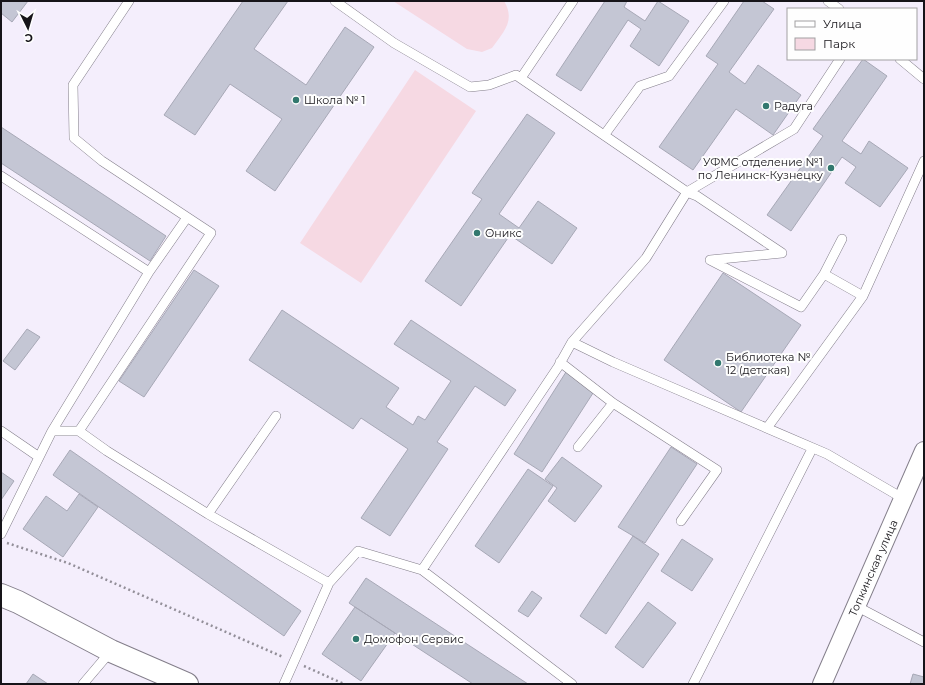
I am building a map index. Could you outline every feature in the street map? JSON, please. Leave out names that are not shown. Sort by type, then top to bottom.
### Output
[{"type":"street","name":"Топкинская улица","points":[[822,684],[924,451]]},
{"type":"street","points":[[1,595],[18,602],[111,651],[187,684]]},
{"type":"lane","points":[[79,431],[211,233],[186,219],[102,161],[74,138],[73,85],[129,1]]},
{"type":"lane","points":[[334,1],[394,43],[470,87],[489,85],[516,75],[521,78],[605,134],[687,192],[697,196],[782,253],[710,260],[801,307],[824,274],[842,239]]},
{"type":"lane","points":[[521,78],[574,1]]},
{"type":"lane","points":[[605,134],[640,86],[669,76],[724,1]]},
{"type":"lane","points":[[828,1],[838,8]]},
{"type":"lane","points":[[422,570],[572,342],[646,258],[687,192],[794,129],[839,60]]},
{"type":"lane","points":[[901,60],[924,79]]},
{"type":"lane","points":[[767,428],[863,296],[924,162]]},
{"type":"lane","points":[[1,176],[149,272]]},
{"type":"lane","points":[[1,534],[52,431],[149,272],[186,219]]},
{"type":"lane","points":[[824,274],[863,296]]},
{"type":"lane","points":[[572,342],[812,449],[827,454],[904,499]]},
{"type":"lane","points":[[560,362],[613,402],[717,470],[681,522]]},
{"type":"lane","points":[[578,447],[613,402]]},
{"type":"lane","points":[[208,514],[276,416]]},
{"type":"lane","points":[[1,431],[39,457]]},
{"type":"lane","points":[[52,431],[79,431],[106,451],[208,514],[329,583]]},
{"type":"lane","points":[[693,684],[812,449]]},
{"type":"lane","points":[[284,684],[329,583],[358,551],[422,570],[572,684]]},
{"type":"lane","points":[[856,606],[924,642]]},
{"type":"lane","points":[[83,684],[111,651]]},
{"type":"path","points":[[1,541],[68,562],[344,684]]},
{"type":"green space","points":[[393,1],[504,1],[509,15],[507,26],[492,48],[482,52],[467,49]]},
{"type":"green space","points":[[415,70],[476,111],[361,283],[300,243]]},
{"type":"building","points":[[1,1],[28,1],[12,22],[1,13]]},
{"type":"building","name":"Школа № 1","points":[[243,1],[288,1],[254,49],[306,85],[345,27],[374,47],[275,191],[246,171],[282,119],[230,84],[195,135],[164,115]]},
{"type":"building","points":[[605,1],[627,1],[624,7],[645,21],[658,1],[689,21],[659,66],[630,46],[641,29],[628,20],[581,91],[556,75]]},
{"type":"building","points":[[744,1],[762,1],[774,9],[729,72],[745,84],[758,65],[801,95],[773,135],[736,109],[693,170],[659,147],[718,64],[706,56]]},
{"type":"building","points":[[862,60],[864,60],[887,76],[842,141],[861,154],[869,141],[908,168],[880,207],[845,183],[856,167],[842,157],[791,231],[767,215],[823,136],[813,129]]},
{"type":"building","points":[[527,114],[555,133],[499,214],[519,228],[538,201],[577,228],[552,264],[510,235],[461,306],[425,281],[482,199],[472,193]]},
{"type":"building","points":[[1,127],[166,236],[150,261],[1,163]]},
{"type":"building","points":[[194,270],[219,286],[144,397],[119,381]]},
{"type":"building","points":[[723,273],[801,325],[741,412],[664,360]]},
{"type":"building","points":[[282,310],[399,388],[386,407],[413,425],[418,416],[425,420],[451,381],[394,344],[411,320],[516,390],[505,406],[475,386],[437,442],[448,449],[390,536],[361,518],[408,449],[361,418],[353,429],[249,360]]},
{"type":"building","points":[[27,329],[40,337],[15,370],[3,361]]},
{"type":"building","points":[[566,372],[595,390],[542,472],[514,454]]},
{"type":"building","points":[[671,447],[697,464],[645,543],[618,527]]},
{"type":"building","points":[[70,450],[301,611],[284,636],[53,475]]},
{"type":"building","points":[[562,457],[602,486],[575,522],[548,501],[557,488],[545,479]]},
{"type":"building","points":[[528,469],[553,486],[499,563],[475,546]]},
{"type":"building","points":[[1,472],[14,481],[1,500]]},
{"type":"building","points":[[79,494],[98,507],[63,557],[23,529],[46,496],[67,511]]},
{"type":"building","points":[[633,536],[659,554],[606,634],[580,616]]},
{"type":"building","points":[[682,539],[713,559],[692,591],[661,571]]},
{"type":"building","points":[[366,578],[528,684],[473,684],[355,607],[349,603]]},
{"type":"building","points":[[532,591],[542,598],[528,617],[518,611]]},
{"type":"building","points":[[648,602],[676,623],[643,668],[615,647]]},
{"type":"building","points":[[355,607],[395,633],[361,681],[322,654]]},
{"type":"building","points":[[33,674],[48,684],[26,684]]},
{"type":"building","points":[[913,674],[924,677],[924,684],[910,684]]},
{"type":"place","name":"Школа № 1","points":[[296,100]]},
{"type":"place","name":"Радуга","points":[[766,106]]},
{"type":"place","name":"УФМС отделение №1 по Ленинск-Кузнецку","points":[[831,168]]},
{"type":"place","name":"Оникс","points":[[477,233]]},
{"type":"place","name":"Библиотека № 12 (детская)","points":[[718,363]]},
{"type":"place","name":"Домофон Сервис","points":[[356,639]]}]
